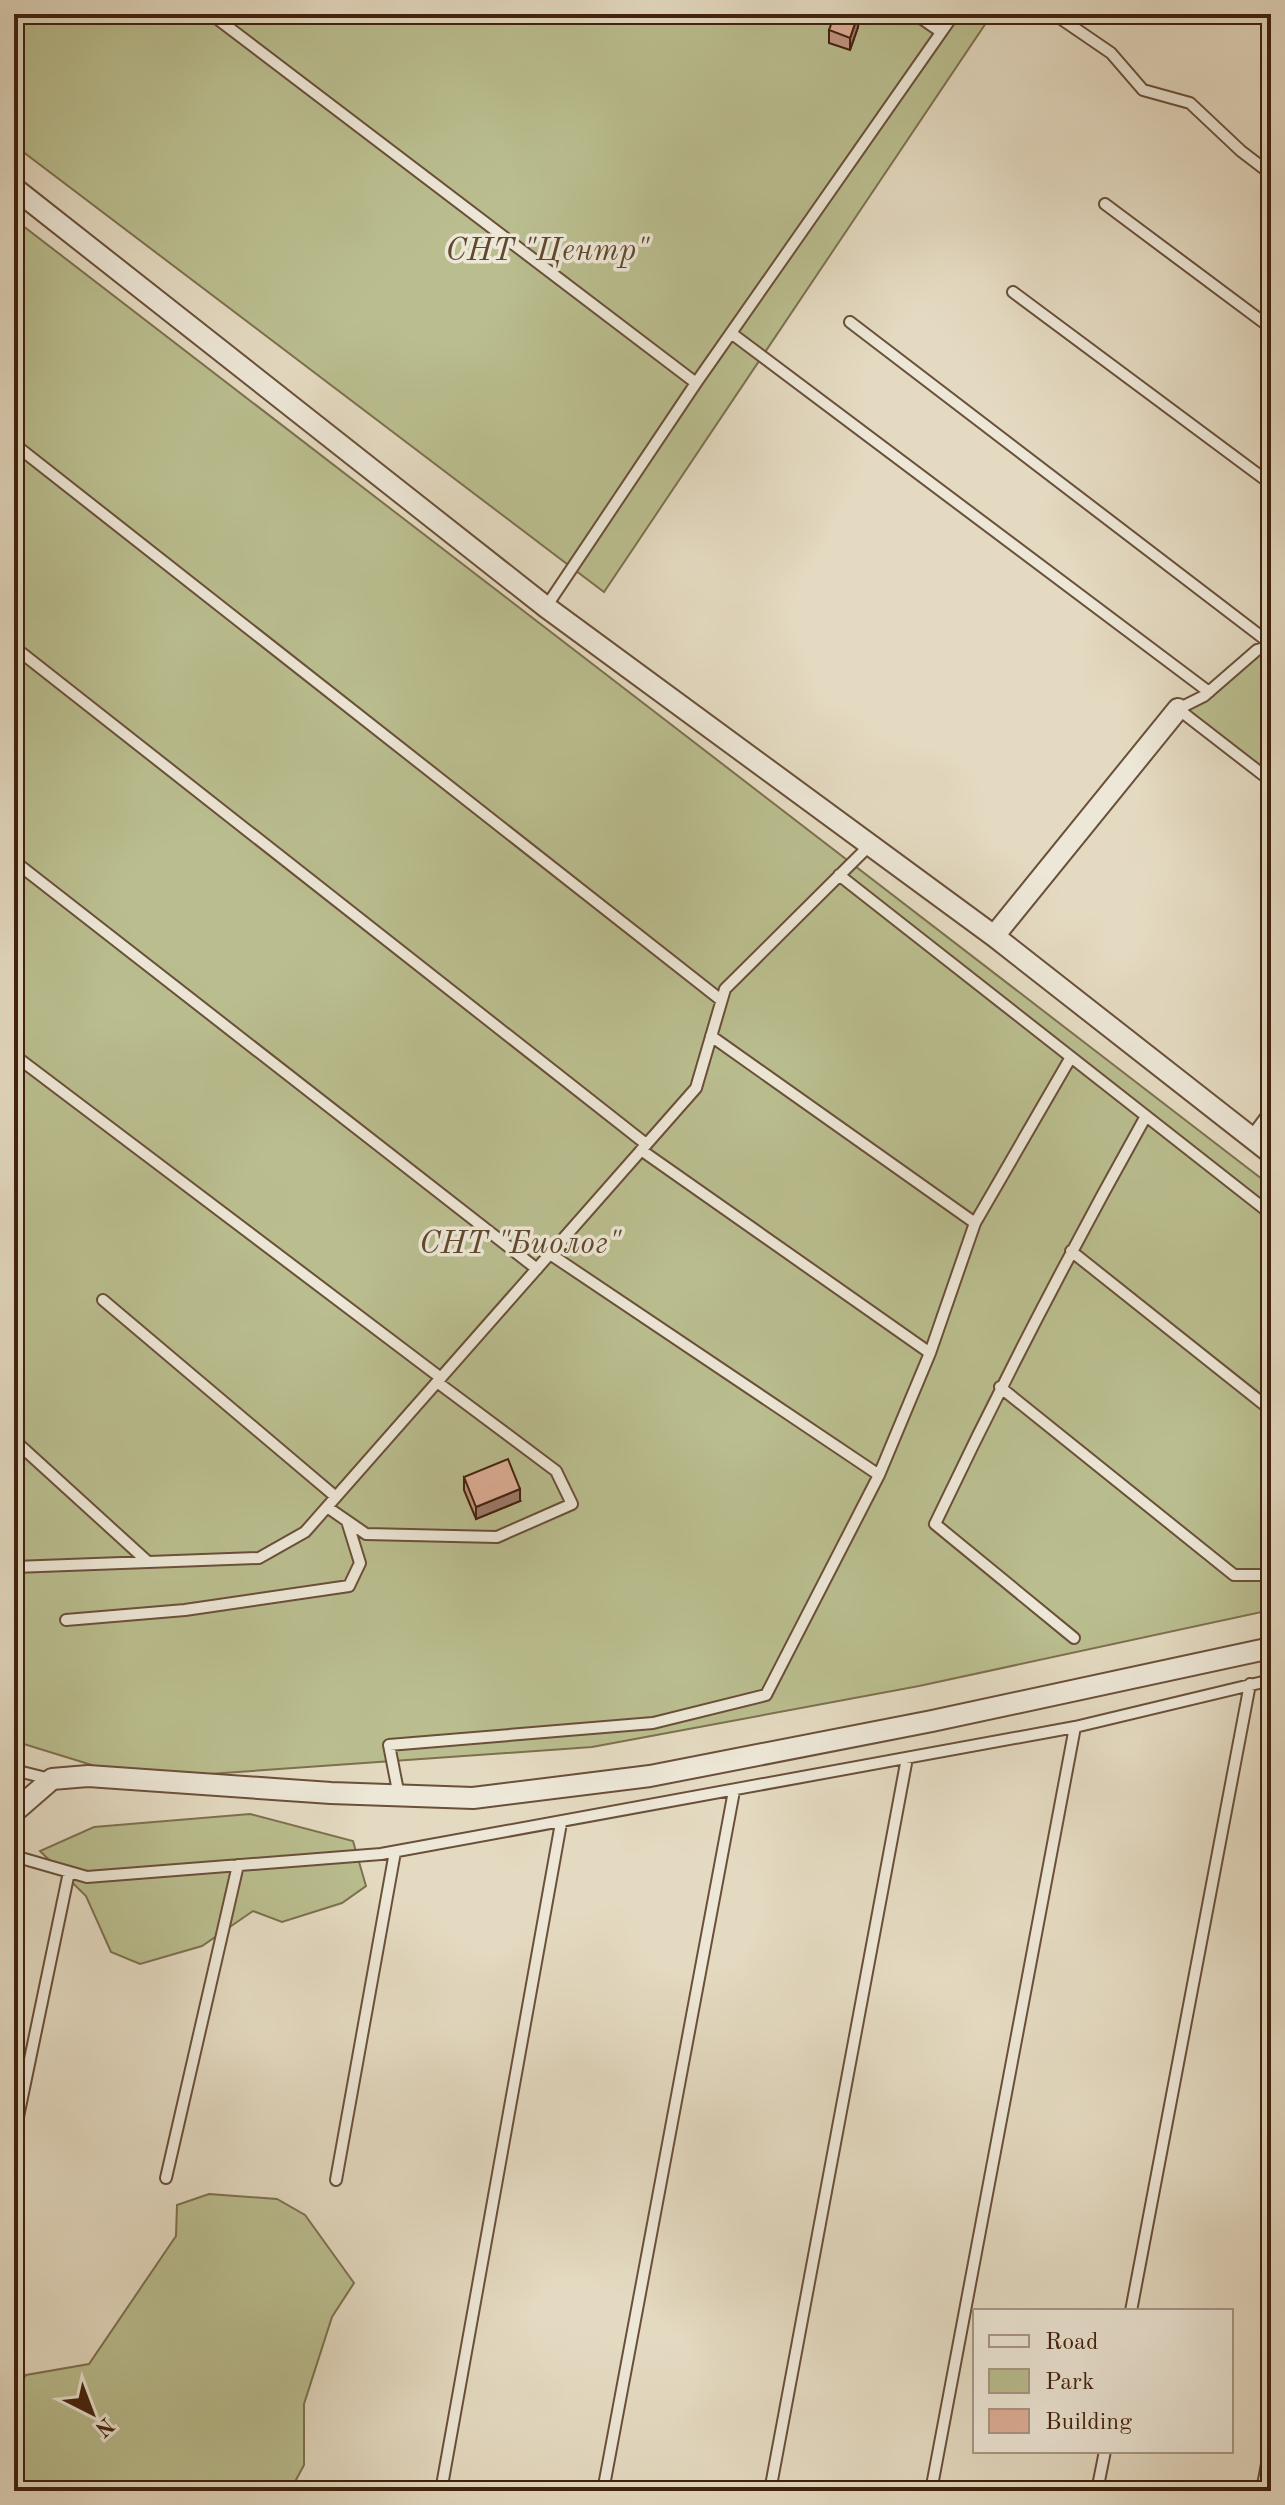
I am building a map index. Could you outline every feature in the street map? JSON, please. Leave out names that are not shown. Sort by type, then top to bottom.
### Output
[{"type":"street","points":[[14,188],[546,607],[994,936],[1271,1153]]},
{"type":"street","points":[[994,936],[1178,709]]},
{"type":"street","points":[[14,1812],[52,1779],[88,1776],[473,1798],[650,1776],[932,1721],[1271,1648]]},
{"type":"lane","points":[[211,14],[696,383]]},
{"type":"lane","points":[[915,14],[941,32]]},
{"type":"lane","points":[[546,607],[696,383],[954,14]]},
{"type":"lane","points":[[1054,14],[1111,53],[1143,90],[1190,103],[1241,151],[1271,174]]},
{"type":"lane","points":[[1256,14],[1271,24]]},
{"type":"lane","points":[[1105,204],[1271,328]]},
{"type":"lane","points":[[1013,292],[1271,484]]},
{"type":"lane","points":[[850,322],[1271,645]]},
{"type":"lane","points":[[731,333],[1209,692]]},
{"type":"lane","points":[[14,444],[721,1000]]},
{"type":"lane","points":[[1271,645],[1257,650],[1209,692],[1178,709],[1271,781]]},
{"type":"lane","points":[[14,647],[644,1147],[930,1353]]},
{"type":"lane","points":[[14,1567],[259,1558],[305,1532],[696,1088],[725,989],[870,845]]},
{"type":"lane","points":[[14,861],[537,1269]]},
{"type":"lane","points":[[839,875],[1271,1214]]},
{"type":"lane","points":[[711,1036],[975,1223]]},
{"type":"lane","points":[[14,1055],[556,1471],[572,1504],[497,1537],[366,1534],[327,1507]]},
{"type":"lane","points":[[399,1796],[389,1745],[653,1723],[766,1695],[879,1475],[930,1353],[975,1223],[1071,1057]]},
{"type":"lane","points":[[1251,1137],[1271,1110]]},
{"type":"lane","points":[[1074,1638],[935,1524],[1000,1387],[1146,1116]]},
{"type":"lane","points":[[1071,1251],[1271,1410]]},
{"type":"lane","points":[[550,1254],[879,1475]]},
{"type":"lane","points":[[103,1300],[336,1497]]},
{"type":"lane","points":[[1000,1387],[1234,1575],[1271,1575]]},
{"type":"lane","points":[[14,1440],[148,1562]]},
{"type":"lane","points":[[66,1620],[185,1610],[349,1586],[360,1563],[347,1521]]},
{"type":"lane","points":[[14,1856],[87,1877],[395,1852],[1075,1727],[1271,1680]]},
{"type":"lane","points":[[1131,2309],[1250,1684]]},
{"type":"lane","points":[[931,2491],[1075,1727]]},
{"type":"lane","points":[[770,2491],[907,1758]]},
{"type":"lane","points":[[14,1770],[52,1779]]},
{"type":"lane","points":[[603,2491],[734,1791]]},
{"type":"lane","points":[[441,2491],[561,1823]]},
{"type":"lane","points":[[336,2180],[395,1852]]},
{"type":"lane","points":[[166,2178],[238,1865]]},
{"type":"lane","points":[[14,2136],[69,1872]]},
{"type":"lane","points":[[1262,2491],[1271,2442]]},
{"type":"lane","points":[[1097,2491],[1105,2453]]},
{"type":"green space","name":"СНТ \"Центр\"","points":[[14,14],[992,14],[604,592],[14,145]]},
{"type":"green space","name":"СНТ \"Биолог\"","points":[[14,219],[1271,1186],[1271,1610],[919,1686],[592,1747],[137,1779],[14,1741]]},
{"type":"green space","points":[[1271,646],[1271,782],[1178,709],[1257,650]]},
{"type":"green space","points":[[250,1814],[353,1841],[366,1886],[342,1903],[282,1922],[253,1911],[202,1946],[140,1964],[111,1952],[86,1896],[40,1851],[94,1827]]},
{"type":"green space","points":[[209,2194],[277,2199],[305,2215],[354,2283],[332,2317],[304,2404],[304,2465],[290,2491],[14,2491],[14,2391],[26,2375],[89,2364],[176,2236],[177,2205]]},
{"type":"building","points":[[835,14],[858,15],[850,38],[829,30]]},
{"type":"building","points":[[508,1459],[520,1489],[476,1507],[464,1477]]}]
